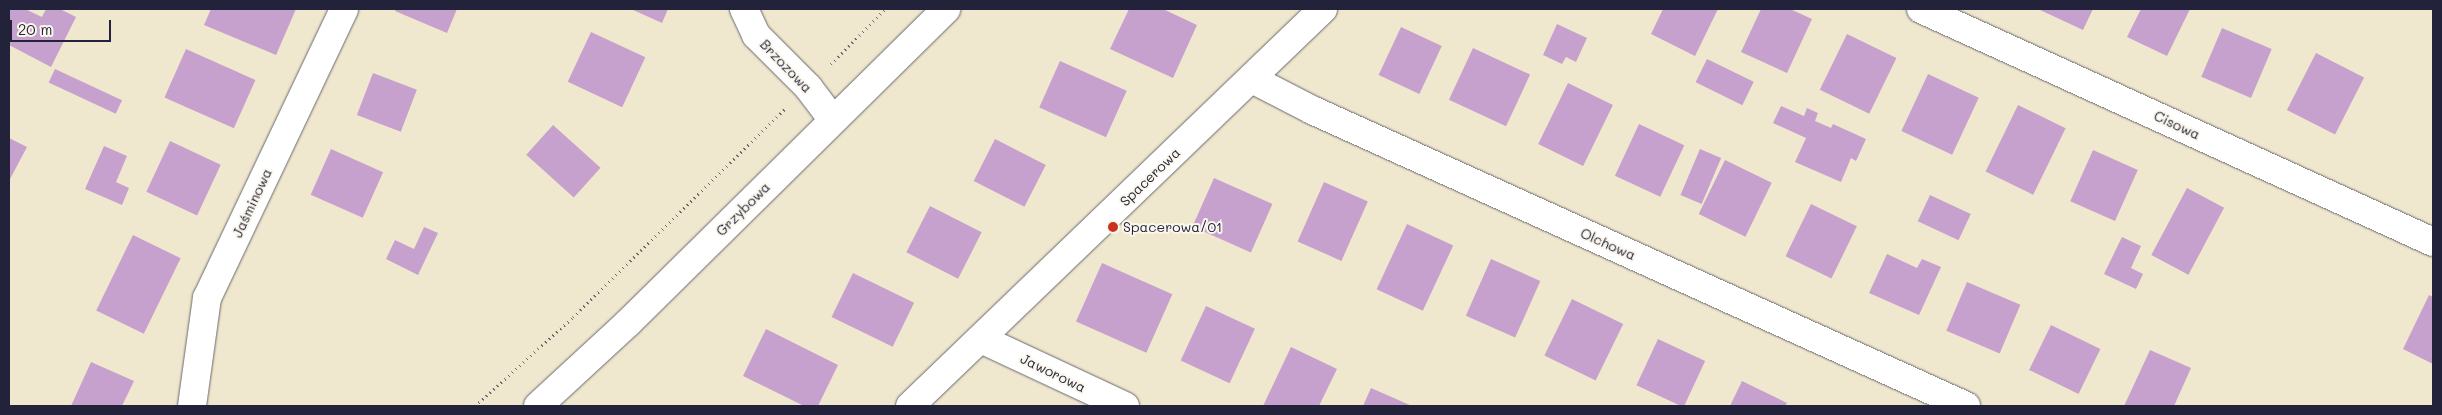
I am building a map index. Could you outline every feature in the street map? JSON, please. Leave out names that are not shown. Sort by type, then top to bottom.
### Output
[{"type":"street","name":"Jaśminowa","points":[[192,406],[207,298],[344,9]]},
{"type":"street","name":"Brzozowa","points":[[744,9],[756,35],[808,87],[833,120]]},
{"type":"street","name":"Grzybowa","points":[[538,406],[628,323],[946,9]]},
{"type":"street","name":"Spacerowa","points":[[910,406],[1323,9]]},
{"type":"street","name":"Cisowa","points":[[1921,9],[2433,242]]},
{"type":"street","name":"Olchowa","points":[[1252,79],[1312,110],[1966,406]]},
{"type":"street","name":"Jaworowa","points":[[981,339],[1125,406]]},
{"type":"path","points":[[475,406],[573,317],[885,9]]},
{"type":"building","points":[[9,9],[25,9],[42,17],[46,9],[60,9],[76,17],[51,67],[9,45]]},
{"type":"building","points":[[211,9],[296,9],[276,55],[204,25]]},
{"type":"building","points":[[396,9],[457,9],[447,33],[395,11]]},
{"type":"building","points":[[631,9],[668,9],[662,23]]},
{"type":"building","points":[[1129,9],[1163,9],[1197,25],[1173,78],[1110,49]]},
{"type":"building","points":[[1663,9],[1718,9],[1695,56],[1651,34]]},
{"type":"building","points":[[1761,9],[1790,9],[1812,19],[1787,73],[1741,52]]},
{"type":"building","points":[[2038,9],[2093,9],[2083,30]]},
{"type":"building","points":[[2141,9],[2190,9],[2167,56],[2127,37]]},
{"type":"building","points":[[1557,24],[1587,38],[1576,62],[1566,57],[1562,64],[1543,55]]},
{"type":"building","points":[[1401,27],[1442,46],[1419,94],[1379,75]]},
{"type":"building","points":[[2222,28],[2272,49],[2251,98],[2201,77]]},
{"type":"building","points":[[591,32],[645,57],[622,107],[568,82]]},
{"type":"building","points":[[1847,34],[1896,58],[1869,114],[1820,90]]},
{"type":"building","points":[[1473,48],[1530,75],[1506,126],[1449,100]]},
{"type":"building","points":[[186,49],[255,80],[234,128],[164,97]]},
{"type":"building","points":[[2316,53],[2364,78],[2335,135],[2287,110]]},
{"type":"building","points":[[1707,59],[1754,82],[1742,105],[1696,82]]},
{"type":"building","points":[[1060,61],[1127,91],[1106,137],[1039,108]]},
{"type":"building","points":[[55,69],[122,100],[116,114],[49,83]]},
{"type":"building","points":[[373,73],[417,90],[401,132],[357,115]]},
{"type":"building","points":[[1928,74],[1979,98],[1952,155],[1901,131]]},
{"type":"building","points":[[1568,83],[1613,105],[1583,166],[1538,144]]},
{"type":"building","points":[[2018,105],[2066,128],[2033,195],[1986,172]]},
{"type":"building","points":[[1781,106],[1804,116],[1807,108],[1818,113],[1815,121],[1831,128],[1833,124],[1866,139],[1856,161],[1851,158],[1841,182],[1795,162],[1806,138],[1773,123]]},
{"type":"building","points":[[1639,124],[1684,145],[1660,197],[1615,176]]},
{"type":"building","points":[[553,125],[601,168],[574,198],[526,155]]},
{"type":"building","points":[[9,138],[27,147],[9,181]]},
{"type":"building","points":[[995,139],[1046,165],[1024,207],[974,181]]},
{"type":"building","points":[[170,141],[221,165],[197,215],[146,192]]},
{"type":"building","points":[[104,146],[127,156],[116,182],[129,188],[122,205],[85,189]]},
{"type":"building","points":[[331,149],[383,172],[363,218],[311,195]]},
{"type":"building","points":[[1700,149],[1721,158],[1702,204],[1680,195]]},
{"type":"building","points":[[2093,150],[2138,170],[2115,221],[2070,201]]},
{"type":"building","points":[[1725,160],[1772,183],[1745,237],[1699,214]]},
{"type":"building","points":[[1214,178],[1272,204],[1251,252],[1192,226]]},
{"type":"building","points":[[1324,182],[1368,202],[1341,261],[1298,241]]},
{"type":"building","points":[[2187,188],[2224,208],[2188,275],[2151,255]]},
{"type":"building","points":[[1930,195],[1971,214],[1959,240],[1918,221]]},
{"type":"building","points":[[1811,204],[1857,226],[1831,278],[1786,256]]},
{"type":"building","points":[[930,206],[982,232],[958,279],[906,252]]},
{"type":"building","points":[[1407,224],[1453,246],[1423,311],[1377,289]]},
{"type":"building","points":[[424,227],[438,233],[418,275],[386,259],[395,240],[414,249]]},
{"type":"building","points":[[133,235],[181,258],[144,334],[96,310]]},
{"type":"building","points":[[2122,237],[2141,246],[2131,268],[2143,274],[2136,289],[2104,274]]},
{"type":"building","points":[[1887,254],[1917,268],[1922,259],[1941,267],[1919,315],[1869,293]]},
{"type":"building","points":[[1491,259],[1540,281],[1515,338],[1466,316]]},
{"type":"building","points":[[1102,263],[1172,294],[1146,353],[1076,321]]},
{"type":"building","points":[[853,273],[914,303],[893,347],[832,317]]},
{"type":"building","points":[[1967,282],[2020,305],[2000,353],[1946,331]]},
{"type":"building","points":[[2429,295],[2433,297],[2433,364],[2403,349]]},
{"type":"building","points":[[1572,299],[1623,324],[1596,381],[1544,356]]},
{"type":"building","points":[[1206,306],[1255,329],[1230,383],[1181,360]]},
{"type":"building","points":[[2051,325],[2100,349],[2079,394],[2029,370]]},
{"type":"building","points":[[766,329],[838,365],[818,406],[804,406],[743,376]]},
{"type":"building","points":[[1658,339],[1705,361],[1684,406],[1636,385]]},
{"type":"building","points":[[1291,347],[1337,369],[1319,406],[1263,406]]},
{"type":"building","points":[[2150,350],[2191,368],[2174,406],[2124,406]]},
{"type":"building","points":[[91,362],[134,381],[122,406],[71,406]]},
{"type":"building","points":[[1742,381],[1787,403],[1785,406],[1730,406]]},
{"type":"building","points":[[1371,388],[1412,406],[1363,406]]},
{"type":"place","name":"Spacerowa/01","points":[[1113,227]]}]
